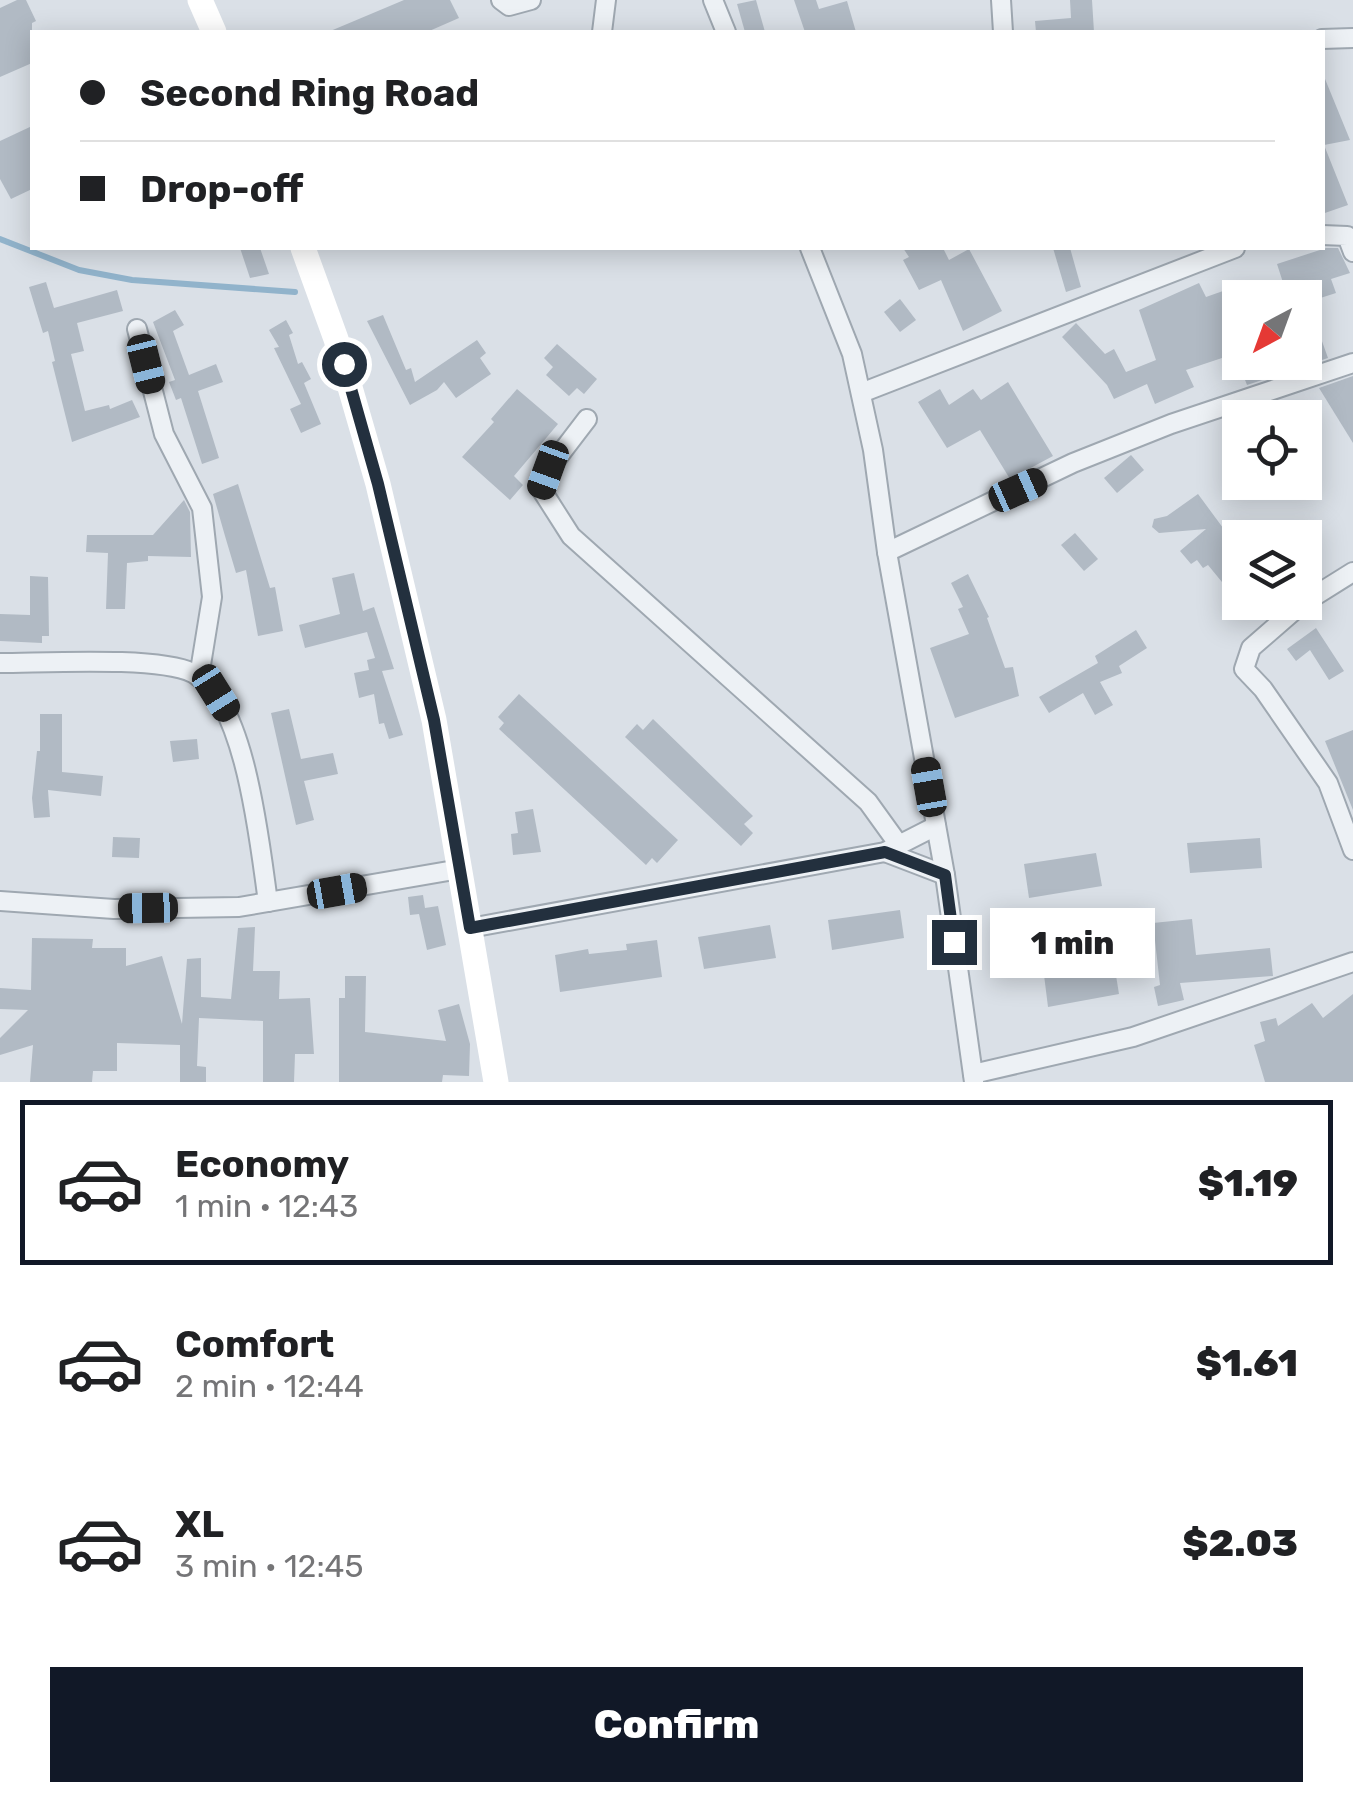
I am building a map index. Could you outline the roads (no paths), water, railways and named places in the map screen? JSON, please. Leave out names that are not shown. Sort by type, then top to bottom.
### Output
[{"type":"main road","points":[[200,0],[213,30]]},
{"type":"main road","points":[[303,250],[336,339],[378,484],[434,720],[496,1082]]},
{"type":"street","points":[[501,0],[508,6],[532,0]]},
{"type":"street","points":[[602,30],[606,0]]},
{"type":"street","points":[[713,0],[725,30]]},
{"type":"street","points":[[1001,0],[1003,30]]},
{"type":"street","points":[[1325,40],[1353,38]]},
{"type":"street","points":[[1325,236],[1351,240]]},
{"type":"street","points":[[811,250],[852,354],[861,393],[945,875],[974,1078],[1133,1037],[1353,962]]},
{"type":"street","points":[[861,393],[1230,250]]},
{"type":"street","points":[[137,329],[164,434],[202,508],[212,598],[199,677]]},
{"type":"street","points":[[887,552],[1073,463],[1171,424],[1353,363]]},
{"type":"street","points":[[586,419],[548,470],[541,489],[571,536],[868,802],[892,849],[945,875]]},
{"type":"street","points":[[1322,591],[1353,572]]},
{"type":"street","points":[[1280,620],[1251,648],[1244,669],[1263,689],[1328,784],[1353,850]]},
{"type":"street","points":[[0,663],[134,664],[189,671],[199,677],[228,712],[252,800],[268,902]]},
{"type":"street","points":[[470,928],[892,849],[936,826]]},
{"type":"street","points":[[0,901],[114,909],[238,908],[460,869]]},
{"type":"waterway","points":[[0,239],[79,270],[132,280],[295,292]]}]
